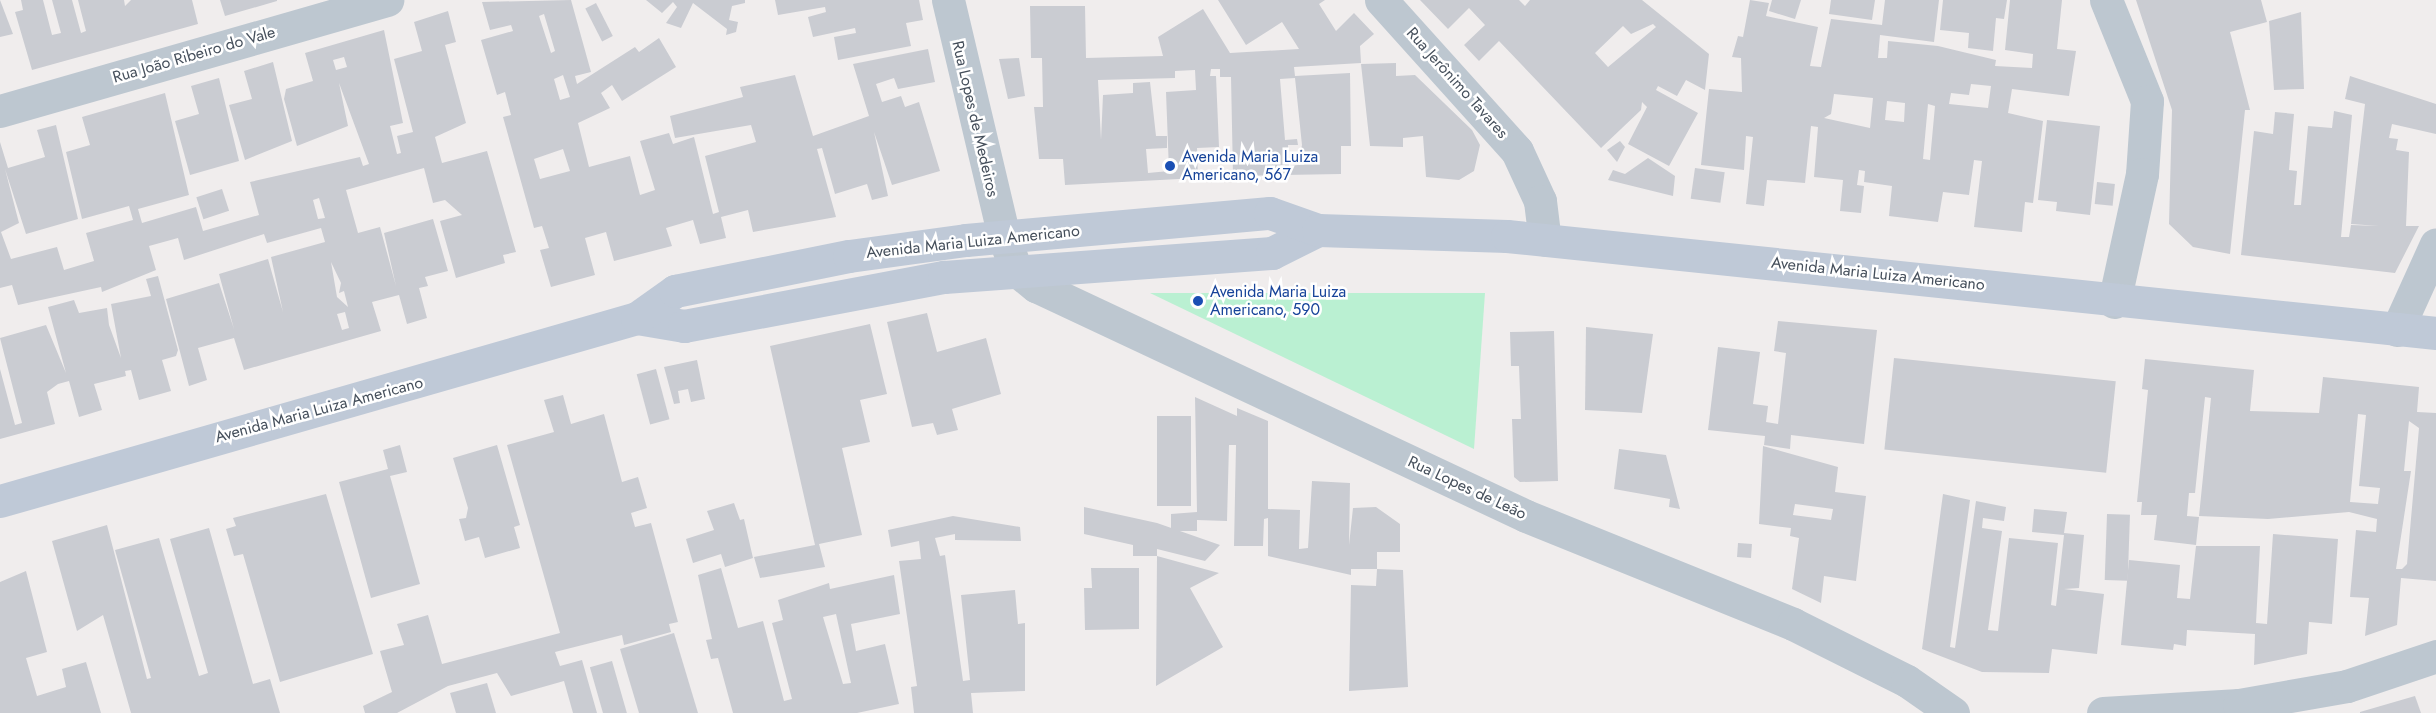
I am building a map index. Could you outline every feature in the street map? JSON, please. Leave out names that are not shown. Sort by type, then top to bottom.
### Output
[{"type":"main road","name":"Avenida Maria Luiza Americano","points":[[0,501],[637,318],[675,291],[849,256],[1004,237],[1270,213],[1318,230],[1545,240],[2114,302],[2436,333]]},
{"type":"main road","name":"Avenida Maria Luiza Americano","points":[[637,318],[684,326],[944,277],[1272,253],[1318,230]]},
{"type":"street","name":"Rua João Ribeiro do Vale","points":[[0,111],[387,0]]},
{"type":"street","name":"Rua Lopes de Medeiros","points":[[948,0],[1004,237]]},
{"type":"street","name":"Rua Jerônimo Tavares","points":[[1381,0],[1517,151],[1540,201],[1545,240]]},
{"type":"street","points":[[2106,0],[2147,101],[2142,174],[2114,302]]},
{"type":"street","points":[[1004,237],[1016,270]]},
{"type":"street","points":[[2397,330],[2436,244]]},
{"type":"street","name":"Rua Lopes de Leão","points":[[1016,270],[1063,301],[1526,516],[1855,653],[1953,713]]},
{"type":"street","points":[[2103,713],[2239,705],[2348,686],[2436,656]]},
{"type":"green space","points":[[1150,293],[1485,293],[1474,449]]},
{"type":"building","points":[[0,0],[13,34],[0,37]]},
{"type":"building","points":[[21,0],[43,0],[52,35],[61,33],[52,0],[72,0],[81,33],[86,31],[78,0],[124,0],[125,6],[131,0],[192,0],[198,24],[32,70],[15,12],[23,10]]},
{"type":"building","points":[[220,0],[277,0],[277,1],[225,16]]},
{"type":"building","points":[[571,0],[591,72],[575,76],[577,84],[635,47],[639,52],[659,38],[676,67],[622,101],[612,85],[601,93],[610,108],[578,123],[589,167],[630,156],[640,195],[655,190],[640,141],[669,133],[673,144],[694,137],[713,214],[719,212],[705,156],[756,142],[751,125],[675,138],[670,116],[743,97],[740,87],[795,75],[813,136],[869,116],[853,64],[928,49],[935,82],[898,89],[894,78],[876,84],[882,102],[901,96],[905,107],[919,102],[940,171],[892,185],[874,132],[888,196],[872,200],[867,184],[835,194],[822,148],[817,149],[836,217],[753,232],[748,210],[721,217],[726,238],[700,244],[693,220],[666,228],[672,246],[614,261],[606,232],[585,238],[595,275],[551,287],[540,250],[549,248],[542,226],[534,228],[503,117],[511,115],[505,92],[497,95],[481,40],[513,31],[511,25],[490,30],[482,2]],"holes":[[[544,14],[555,51],[551,53],[539,16]],[[563,75],[570,97],[560,100],[554,79]],[[563,149],[570,171],[540,179],[534,159]]]},
{"type":"building","points":[[646,0],[745,0],[745,3],[732,6],[729,20],[738,22],[736,32],[726,35],[727,29],[693,3],[681,28],[666,23],[677,7],[673,2],[662,13]]},
{"type":"building","points":[[775,0],[919,0],[923,20],[906,23],[911,46],[838,60],[834,37],[856,33],[855,28],[813,37],[808,17],[826,12],[825,7],[778,15]]},
{"type":"building","points":[[1218,0],[1325,0],[1319,4],[1336,31],[1354,13],[1374,34],[1360,46],[1361,63],[1294,67],[1295,76],[1350,73],[1351,146],[1341,146],[1341,174],[1233,176],[1231,77],[1220,77],[1220,69],[1211,69],[1210,76],[1216,76],[1219,147],[1197,148],[1198,178],[1065,185],[1063,159],[1039,159],[1034,107],[1043,107],[1042,58],[1031,58],[1030,6],[1085,6],[1086,58],[1163,56],[1158,37],[1203,9],[1230,53],[1299,49],[1282,22],[1246,45]],"holes":[[[1195,70],[1196,90],[1166,92],[1169,171],[1148,173],[1146,149],[1167,148],[1167,136],[1156,136],[1150,82],[1133,83],[1133,93],[1103,95],[1101,140],[1098,80],[1175,78],[1175,71]],[[1295,78],[1302,145],[1298,165],[1289,166],[1288,145],[1298,145],[1297,139],[1285,140],[1280,79]]]},
{"type":"building","points":[[1420,0],[1519,0],[1525,6],[1530,0],[1642,0],[1709,54],[1705,90],[1686,80],[1677,96],[1658,86],[1656,90],[1698,113],[1669,166],[1628,144],[1647,107],[1642,102],[1641,110],[1601,148],[1499,41],[1479,61],[1464,45],[1485,25],[1469,8],[1448,29]],"holes":[[[1653,24],[1656,27],[1608,67],[1595,53],[1623,26],[1631,34]]]},
{"type":"building","points":[[1750,0],[1769,3],[1766,16],[1818,27],[1810,66],[1821,67],[1831,19],[1882,25],[1885,0],[1939,0],[1934,42],[1880,35],[1878,58],[1887,58],[1888,41],[1938,46],[1996,60],[1995,66],[2032,68],[2033,54],[2005,50],[2010,0],[2062,0],[2057,49],[2076,51],[2069,96],[2012,89],[2008,113],[2043,121],[2033,203],[2025,202],[2022,232],[1974,227],[1982,161],[1974,160],[1969,195],[1943,192],[1938,222],[1889,216],[1892,186],[1864,182],[1865,171],[1859,170],[1857,185],[1864,186],[1861,213],[1840,211],[1843,180],[1814,177],[1818,127],[1811,126],[1805,183],[1767,180],[1764,206],[1746,204],[1753,137],[1746,136],[1744,170],[1701,165],[1709,89],[1742,92],[1741,58],[1732,57],[1738,36],[1743,37]],"holes":[[[1971,84],[1991,86],[1988,108],[1949,104],[1951,93],[1969,95]],[[1834,94],[1873,98],[1870,128],[1824,118],[1831,114]],[[1887,101],[1905,103],[1904,122],[1885,120]],[[1928,104],[1935,106],[1930,160],[1923,159]]]},
{"type":"building","points":[[1772,0],[1801,0],[1795,19],[1769,11]]},
{"type":"building","points":[[1831,0],[1875,0],[1872,20],[1829,14]]},
{"type":"building","points":[[1943,0],[2007,0],[2004,19],[1996,18],[1993,51],[1968,48],[1969,33],[1940,30]]},
{"type":"building","points":[[2136,0],[2261,0],[2267,22],[2230,32],[2250,110],[2245,110],[2230,254],[2193,247],[2169,224],[2172,110]]},
{"type":"building","points":[[596,3],[613,36],[602,41],[585,8]]},
{"type":"building","points":[[448,11],[456,42],[445,45],[466,123],[435,137],[442,163],[487,151],[516,252],[503,255],[505,263],[456,278],[440,221],[462,215],[445,200],[433,203],[424,168],[346,190],[358,233],[380,227],[396,286],[384,233],[433,219],[448,271],[425,277],[428,286],[419,288],[427,318],[407,324],[399,295],[372,302],[381,331],[244,370],[234,338],[198,348],[207,380],[189,386],[166,299],[219,283],[234,329],[219,274],[268,259],[283,312],[271,257],[325,242],[321,228],[267,243],[264,234],[184,260],[178,238],[149,246],[156,270],[102,292],[101,287],[18,305],[12,285],[0,288],[0,142],[8,168],[45,157],[37,130],[56,125],[78,219],[26,234],[5,169],[19,223],[1,232],[11,259],[57,247],[64,270],[94,261],[86,233],[133,220],[129,206],[82,219],[66,152],[90,145],[82,117],[165,93],[189,195],[138,209],[142,223],[196,207],[203,231],[259,215],[250,182],[360,157],[363,166],[369,164],[339,83],[348,126],[297,146],[284,99],[286,89],[313,81],[305,53],[384,30],[403,123],[390,126],[397,154],[401,153],[397,136],[413,132],[394,59],[422,51],[414,22]],"holes":[[[344,57],[347,67],[336,70],[333,60]],[[319,198],[325,218],[318,219],[313,200]],[[331,262],[341,283],[339,293],[344,291],[348,307],[337,297]],[[345,312],[349,328],[342,330],[337,314]]]},
{"type":"building","points":[[2301,12],[2304,89],[2274,90],[2269,21]]},
{"type":"building","points":[[1019,58],[1025,96],[1008,99],[999,59]]},
{"type":"building","points":[[273,62],[292,141],[245,160],[229,105],[252,99],[244,71]]},
{"type":"building","points":[[1396,63],[1396,76],[1415,75],[1472,130],[1480,145],[1474,171],[1459,180],[1426,177],[1423,136],[1403,138],[1403,147],[1370,146],[1361,64]]},
{"type":"building","points":[[2350,76],[2436,104],[2436,134],[2392,124],[2389,138],[2398,139],[2396,150],[2409,152],[2406,226],[2419,226],[2395,273],[2241,255],[2254,131],[2273,134],[2275,112],[2294,114],[2289,170],[2297,171],[2294,205],[2301,205],[2308,126],[2332,128],[2334,111],[2352,115],[2341,237],[2349,237],[2351,225],[2379,226],[2351,224],[2365,104],[2345,99]]},
{"type":"building","points":[[219,78],[239,161],[190,175],[175,121],[199,114],[191,86]]},
{"type":"building","points":[[2047,120],[2100,126],[2090,215],[2056,211],[2057,202],[2038,200]]},
{"type":"building","points":[[1620,141],[1625,147],[1617,162],[1607,150]]},
{"type":"building","points":[[1648,158],[1675,176],[1673,196],[1608,180],[1613,170],[1625,174]]},
{"type":"building","points":[[1695,168],[1725,172],[1720,203],[1691,199]]},
{"type":"building","points":[[2097,182],[2115,184],[2113,206],[2095,204]]},
{"type":"building","points":[[222,189],[229,211],[203,219],[196,197]]},
{"type":"building","points":[[158,276],[178,350],[176,356],[162,360],[171,391],[139,400],[131,370],[125,371],[126,376],[94,384],[102,410],[79,417],[69,381],[58,384],[47,392],[55,424],[0,439],[0,369],[15,425],[22,423],[0,338],[46,325],[66,373],[48,307],[74,300],[79,313],[107,308],[109,325],[121,358],[111,304],[151,296],[146,279]]},
{"type":"building","points":[[927,313],[937,352],[986,338],[1001,394],[952,409],[958,430],[937,435],[933,423],[912,427],[887,322]]},
{"type":"building","points":[[1778,321],[1877,330],[1864,444],[1791,435],[1790,449],[1764,445],[1765,436],[1708,430],[1718,347],[1760,352],[1753,404],[1768,406],[1766,422],[1778,424],[1786,353],[1774,351]]},
{"type":"building","points":[[870,324],[887,394],[860,400],[870,442],[842,448],[862,535],[819,544],[825,567],[760,578],[754,557],[815,545],[770,346]]},
{"type":"building","points":[[1586,327],[1653,334],[1642,413],[1585,410]]},
{"type":"building","points":[[1554,331],[1558,481],[1520,482],[1514,477],[1512,419],[1521,419],[1519,366],[1511,366],[1510,332]]},
{"type":"building","points":[[1894,358],[2116,381],[2106,473],[1884,449]]},
{"type":"building","points":[[2145,359],[2254,370],[2250,411],[2319,413],[2323,377],[2419,387],[2417,412],[2436,413],[2436,581],[2401,578],[2397,625],[2365,636],[2369,598],[2350,597],[2356,530],[2376,532],[2377,519],[2349,512],[2268,519],[2199,516],[2211,398],[2205,397],[2195,493],[2189,493],[2187,516],[2199,517],[2196,545],[2154,540],[2157,515],[2141,515],[2142,502],[2137,502],[2148,390],[2142,389]],"holes":[[[2358,414],[2366,415],[2359,486],[2380,488],[2378,504],[2350,502]],[[2409,421],[2419,428],[2407,564],[2402,569],[2396,569],[2411,471],[2404,471]]]},
{"type":"building","points":[[697,360],[705,399],[691,402],[688,389],[678,391],[680,403],[674,404],[664,367]]},
{"type":"building","points":[[656,369],[669,419],[650,424],[637,374]]},
{"type":"building","points":[[563,395],[571,424],[604,414],[622,482],[638,477],[647,508],[631,513],[635,527],[651,523],[678,622],[669,624],[671,632],[624,645],[622,635],[555,652],[560,666],[582,660],[597,713],[573,713],[564,681],[511,696],[497,673],[448,686],[397,713],[365,713],[363,706],[392,692],[380,651],[404,645],[397,624],[428,615],[442,664],[560,633],[507,445],[554,432],[544,400]]},
{"type":"building","points":[[1195,397],[1237,416],[1237,408],[1268,421],[1268,509],[1300,510],[1299,549],[1308,548],[1312,481],[1350,483],[1349,545],[1353,508],[1376,507],[1400,524],[1400,552],[1377,552],[1377,569],[1351,569],[1351,575],[1268,556],[1268,518],[1264,519],[1263,546],[1234,546],[1236,445],[1229,445],[1227,521],[1197,520],[1197,531],[1171,531],[1171,514],[1197,512]]},
{"type":"building","points":[[1157,416],[1191,416],[1191,506],[1157,506]]},
{"type":"building","points":[[400,445],[407,472],[390,476],[420,584],[371,598],[339,482],[388,469],[383,450]]},
{"type":"building","points":[[497,445],[520,525],[514,527],[520,548],[485,558],[479,537],[465,541],[459,519],[466,518],[468,508],[453,458]]},
{"type":"building","points":[[1763,446],[1838,467],[1835,492],[1866,496],[1856,581],[1824,576],[1821,603],[1792,589],[1799,538],[1790,536],[1791,528],[1759,524]],"holes":[[[1795,504],[1833,509],[1831,520],[1793,515]]]},
{"type":"building","points":[[1619,449],[1666,455],[1680,509],[1669,507],[1670,499],[1614,489]]},
{"type":"building","points":[[326,494],[373,654],[280,682],[243,554],[234,556],[226,529],[236,526],[233,518]]},
{"type":"building","points":[[1943,494],[1970,500],[1950,647],[1955,648],[1976,501],[2006,507],[2004,521],[1983,518],[1982,528],[2002,531],[1988,630],[1998,631],[2009,538],[2058,543],[2051,605],[2056,606],[2064,535],[2032,532],[2034,509],[2067,512],[2064,533],[2084,535],[2079,588],[2064,589],[2104,594],[2097,654],[2052,649],[2049,673],[1982,672],[1922,649]]},
{"type":"building","points":[[734,503],[740,520],[744,519],[753,558],[725,567],[721,554],[693,563],[686,539],[714,530],[707,511]]},
{"type":"building","points":[[1084,507],[1157,523],[1220,545],[1205,561],[1157,549],[1157,556],[1133,556],[1133,545],[1084,534]]},
{"type":"building","points":[[2107,514],[2130,515],[2128,581],[2105,580]]},
{"type":"building","points":[[953,516],[1020,527],[1021,541],[955,540],[955,534],[935,538],[940,556],[945,555],[963,681],[970,680],[961,595],[1015,590],[1018,624],[1025,623],[1025,691],[971,693],[973,713],[914,713],[911,687],[917,686],[899,561],[921,559],[919,541],[891,547],[888,530]]},
{"type":"building","points":[[107,525],[147,679],[151,678],[115,550],[159,538],[199,676],[208,673],[170,539],[209,528],[253,684],[270,679],[280,713],[131,713],[103,615],[77,631],[52,541]]},
{"type":"building","points":[[2273,534],[2338,539],[2332,624],[2309,622],[2307,654],[2254,665],[2255,634],[2187,630],[2186,646],[2174,644],[2173,650],[2121,645],[2129,560],[2180,565],[2177,598],[2190,599],[2196,546],[2260,546],[2256,623],[2267,624]]},
{"type":"building","points":[[1738,543],[1752,544],[1751,558],[1737,557]]},
{"type":"building","points":[[1157,556],[1219,573],[1190,588],[1223,647],[1156,686]]},
{"type":"building","points":[[721,568],[738,628],[763,621],[784,701],[792,699],[772,623],[783,620],[778,600],[829,583],[830,589],[894,575],[900,614],[851,624],[856,651],[885,644],[899,704],[857,713],[733,713],[718,658],[711,659],[706,640],[712,639],[698,575]],"holes":[[[836,614],[851,683],[843,684],[823,617]]]},
{"type":"building","points":[[1091,568],[1139,568],[1139,629],[1085,630],[1084,588],[1092,588]]},
{"type":"building","points":[[1377,569],[1403,570],[1408,687],[1349,691],[1351,585],[1376,586]]},
{"type":"building","points":[[26,571],[47,652],[26,658],[37,696],[66,687],[62,669],[86,662],[101,713],[0,713],[0,582]]},
{"type":"building","points":[[674,633],[698,713],[639,713],[620,649]]},
{"type":"building","points":[[612,661],[627,713],[603,713],[590,667]]},
{"type":"building","points":[[487,683],[496,713],[456,713],[450,693]]},
{"type":"building","points":[[2415,696],[2421,713],[2360,713],[2360,712]]},
{"type":"place","name":"Avenida Maria Luiza Americano, 567","points":[[1170,166]]},
{"type":"place","name":"Avenida Maria Luiza Americano, 590","points":[[1198,301]]}]
